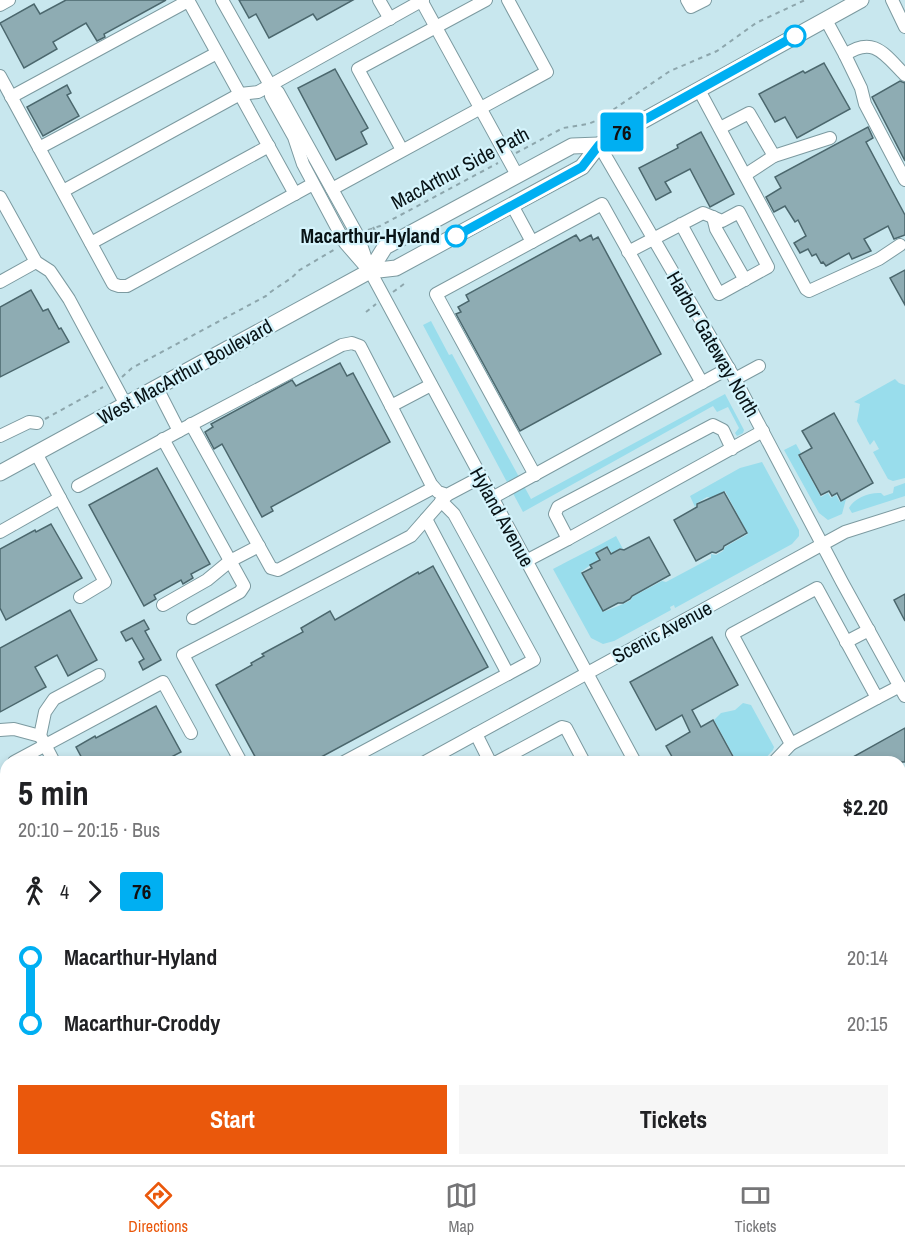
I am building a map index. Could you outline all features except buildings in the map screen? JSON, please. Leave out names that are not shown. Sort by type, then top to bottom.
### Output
[{"type":"main road","name":"West MacArthur Boulevard","points":[[0,473],[370,271],[396,268],[513,205],[582,167],[599,145],[861,0]]},
{"type":"main road","name":"West MacArthur Boulevard","points":[[370,271],[385,247],[572,146],[599,145]]},
{"type":"street","points":[[0,5],[9,0]]},
{"type":"street","points":[[11,97],[188,0],[295,194]]},
{"type":"street","points":[[222,0],[270,86],[271,96],[294,137],[303,164],[345,243],[370,271]]},
{"type":"street","points":[[379,0],[390,19]]},
{"type":"street","points":[[63,191],[240,94],[258,92],[270,86],[422,0],[517,176]]},
{"type":"street","points":[[402,150],[358,69],[486,0]]},
{"type":"street","points":[[332,189],[547,72],[508,0]]},
{"type":"street","points":[[687,0],[691,7],[705,0]]},
{"type":"street","points":[[892,0],[905,27]]},
{"type":"street","points":[[826,20],[861,88],[865,104],[905,180]]},
{"type":"street","points":[[845,56],[856,48],[870,46],[880,50],[905,75]]},
{"type":"street","points":[[39,148],[217,52]]},
{"type":"street","points":[[0,76],[113,284],[127,286],[314,184]]},
{"type":"street","points":[[270,86],[278,92],[358,236],[370,271]]},
{"type":"street","points":[[699,90],[808,291],[879,259],[900,246]]},
{"type":"street","points":[[720,128],[749,113],[774,156]]},
{"type":"street","points":[[745,175],[774,156],[830,138]]},
{"type":"street","name":"Harbor Gateway North","points":[[599,145],[732,374],[902,691]]},
{"type":"street","points":[[91,243],[269,146]]},
{"type":"street","points":[[0,197],[36,262],[50,271],[69,299],[126,405]]},
{"type":"street","points":[[535,475],[436,294],[602,204],[702,383]]},
{"type":"street","points":[[513,205],[532,242]]},
{"type":"street","points":[[628,252],[653,238],[681,224],[703,213],[722,221],[739,212],[768,267],[719,294],[681,224]]},
{"type":"street","points":[[714,217],[716,229],[745,280]]},
{"type":"street","points":[[0,282],[36,262]]},
{"type":"street","name":"Hyland Avenue","points":[[370,271],[631,756]]},
{"type":"street","points":[[78,486],[346,343],[360,346],[433,488],[444,498],[454,514],[534,660],[355,756]]},
{"type":"street","points":[[492,498],[702,383],[759,366]]},
{"type":"street","points":[[391,406],[431,386]]},
{"type":"street","points":[[157,388],[179,431]]},
{"type":"street","points":[[0,436],[29,422],[37,423]]},
{"type":"street","points":[[191,424],[271,568],[278,570],[433,488]]},
{"type":"street","points":[[568,539],[555,514],[558,507],[713,425],[723,430],[732,449]]},
{"type":"street","points":[[526,561],[763,431]]},
{"type":"street","points":[[163,440],[244,586],[240,592],[193,618]]},
{"type":"street","points":[[36,453],[105,582],[80,597]]},
{"type":"street","points":[[237,756],[183,655],[411,536],[444,498],[481,477]]},
{"type":"street","points":[[0,532],[60,498]]},
{"type":"street","name":"Scenic Avenue","points":[[435,756],[846,532],[905,513]]},
{"type":"street","points":[[426,519],[508,674]]},
{"type":"street","points":[[163,605],[207,580],[230,561],[259,546]]},
{"type":"street","points":[[791,744],[732,634],[817,588],[877,698]]},
{"type":"street","points":[[846,642],[869,630]]},
{"type":"street","points":[[51,756],[43,741],[45,712],[54,699],[99,675]]},
{"type":"street","points":[[22,756],[43,741],[163,682],[191,734]]},
{"type":"street","points":[[780,756],[791,744],[877,698],[902,691]]},
{"type":"street","points":[[508,756],[562,727],[566,728],[581,756]]},
{"type":"street","points":[[0,730],[14,729],[43,741]]},
{"type":"street","points":[[476,734],[487,756]]},
{"type":"path","name":"MacArthur Side Path","points":[[358,236],[383,225],[563,128],[598,120],[670,71],[717,51],[756,23],[805,0]]},
{"type":"path","points":[[37,423],[127,374],[132,368],[266,296],[277,286],[294,277],[298,271],[345,243]]},
{"type":"shaded area","points":[[431,321],[449,355],[452,354],[531,499],[725,394],[744,430],[743,433],[737,436],[735,433],[739,428],[728,407],[717,412],[713,406],[523,512],[423,325]]},
{"type":"shaded area","points":[[895,379],[905,385],[905,478],[893,481],[888,479],[873,452],[879,449],[874,440],[870,445],[857,421],[860,404],[854,402]]},
{"type":"shaded area","points":[[796,444],[801,453],[798,455],[821,497],[828,493],[831,498],[836,495],[840,502],[846,499],[842,514],[828,520],[819,513],[784,450]]},
{"type":"shaded area","points":[[762,462],[799,530],[799,536],[792,544],[675,608],[674,605],[670,607],[671,610],[614,641],[603,644],[591,638],[553,569],[616,536],[623,549],[620,548],[612,553],[607,546],[595,553],[599,559],[581,572],[603,612],[628,602],[632,597],[662,581],[666,582],[711,558],[711,554],[716,555],[748,534],[725,491],[711,498],[707,497],[695,507],[690,496],[740,468]]},
{"type":"shaded area","points":[[905,483],[905,496],[852,513],[849,508],[863,496],[881,493],[884,496],[893,493],[894,487]]},
{"type":"shaded area","points":[[743,703],[751,705],[774,747],[768,756],[734,756],[714,720],[721,713],[735,710]]},
{"type":"bus line","name":"76","points":[[456,236],[582,167],[599,145],[795,36]]},
{"type":"place","name":"Macarthur-Hyland","points":[[456,236]]}]
